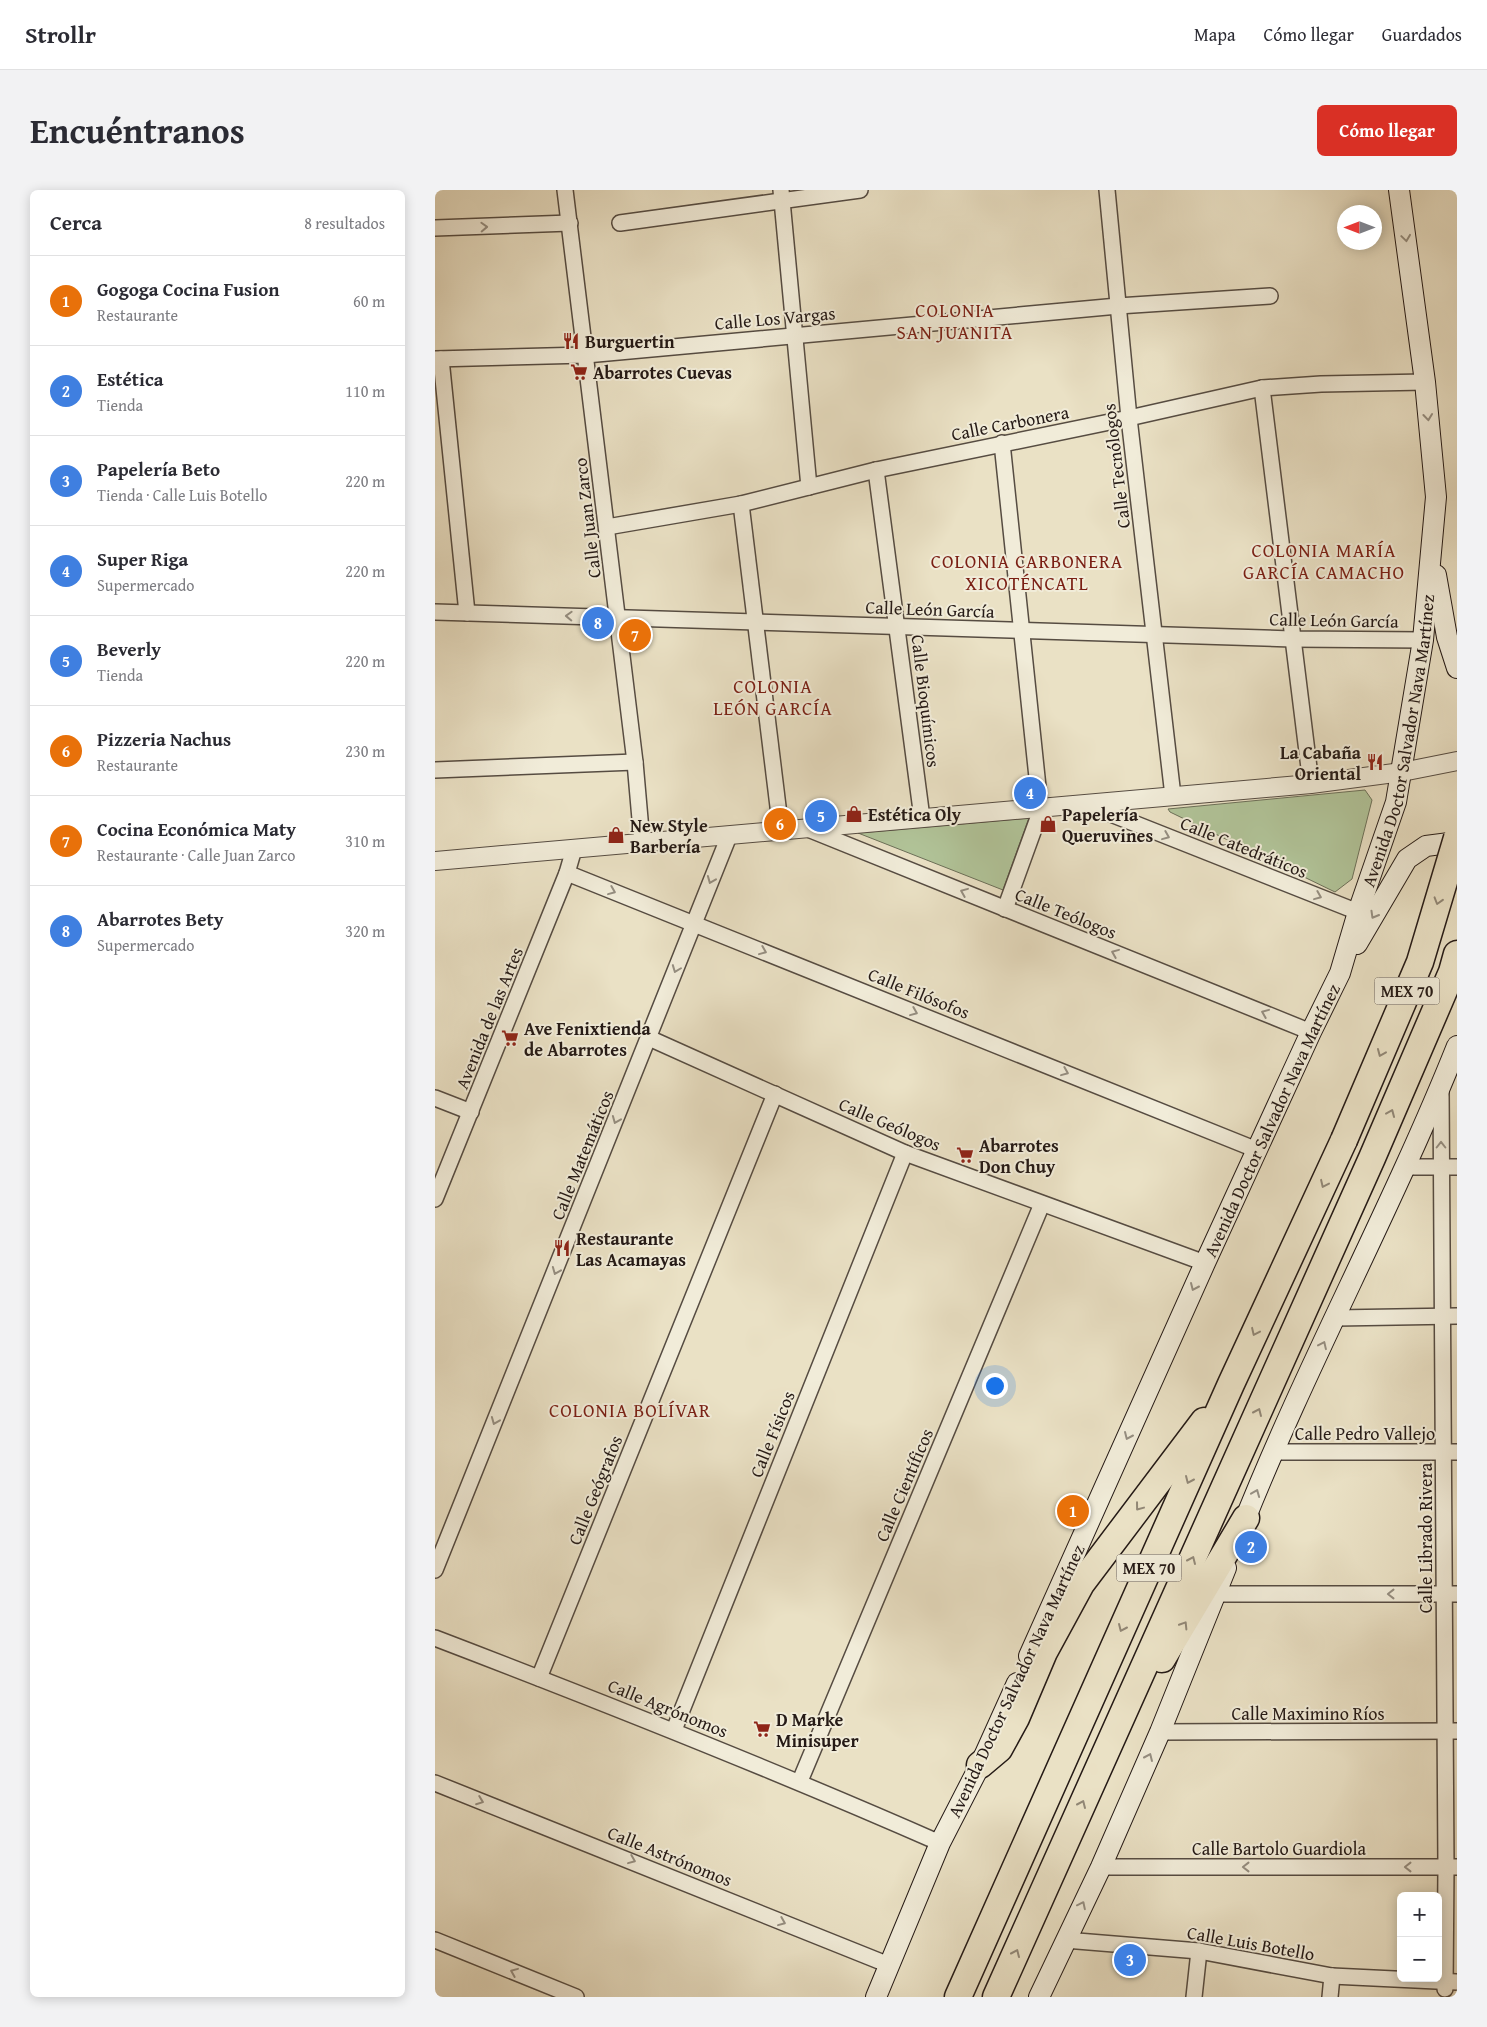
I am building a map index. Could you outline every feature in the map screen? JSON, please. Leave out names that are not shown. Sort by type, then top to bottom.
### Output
[{"type":"highway","name":"MEX 70","points":[[958,1997],[1231,1384],[1344,1140],[1420,962],[1457,838]]},
{"type":"highway","name":"MEX 70","points":[[996,1997],[1372,1158],[1452,972],[1457,954]]},
{"type":"highway","points":[[980,1765],[999,1749],[1016,1718],[1043,1652],[1081,1584],[1231,1384]]},
{"type":"highway","points":[[1126,1708],[1155,1671],[1246,1518]]},
{"type":"main road","name":"Avenida Doctor Salvador Nava Martínez","points":[[876,1997],[941,1843],[980,1765],[1205,1263],[1340,973],[1396,802],[1423,640],[1436,496],[1425,382],[1399,190]]},
{"type":"main road","points":[[1432,549],[1447,637],[1457,668]]},
{"type":"main road","points":[[1340,973],[1407,859],[1426,846],[1457,842]]},
{"type":"main road","points":[[1042,1993],[1065,1940],[1101,1867],[1160,1732],[1272,1452],[1336,1318],[1441,1086],[1457,1046]]},
{"type":"street","name":"Calle Juan Zarco","points":[[565,190],[635,762],[642,842]]},
{"type":"street","points":[[620,223],[781,195],[860,190]]},
{"type":"street","name":"Calle Tecnólogos","points":[[1107,190],[1129,418],[1156,634],[1173,796]]},
{"type":"street","points":[[781,195],[809,487]]},
{"type":"street","points":[[435,228],[570,223]]},
{"type":"street","name":"Calle Los Vargas","points":[[438,359],[586,355],[1118,306],[1270,296]]},
{"type":"street","points":[[438,359],[467,613]]},
{"type":"street","name":"Calle Carbonera","points":[[607,527],[741,504],[876,470],[1129,418],[1263,388],[1321,384],[1425,382]]},
{"type":"street","points":[[1263,388],[1311,784]]},
{"type":"street","points":[[1002,443],[1040,806],[1005,909]]},
{"type":"street","name":"Calle Bioquímicos","points":[[876,470],[922,818]]},
{"type":"street","points":[[741,504],[781,831]]},
{"type":"street","name":"Calle León García","points":[[435,612],[756,621],[898,628],[1292,639],[1423,640]]},
{"type":"street","points":[[435,862],[642,842],[808,829],[1040,806],[1088,805],[1311,784],[1402,772],[1457,761]]},
{"type":"street","points":[[435,770],[635,762]]},
{"type":"street","name":"Calle Catedráticos","points":[[1088,805],[1359,912]]},
{"type":"street","name":"Calle Teólogos","points":[[808,829],[1311,1032]]},
{"type":"street","name":"Calle Matemáticos","points":[[435,1570],[729,836]]},
{"type":"street","name":"Avenida de las Artes","points":[[435,1199],[567,873],[574,849]]},
{"type":"street","name":"Calle Filósofos","points":[[567,873],[1257,1150]]},
{"type":"street","name":"Calle Geólogos","points":[[649,1038],[905,1152],[1205,1263]]},
{"type":"street","name":"Calle Librado Rivera","points":[[1441,1086],[1441,1166],[1450,1316],[1452,1867],[1447,1986]]},
{"type":"street","name":"Calle Geógrafos","points":[[539,1678],[775,1094]]},
{"type":"street","points":[[435,1098],[471,1112]]},
{"type":"street","name":"Calle Físicos","points":[[674,1730],[905,1152]]},
{"type":"street","points":[[1405,1166],[1457,1167]]},
{"type":"street","name":"Calle Científicos","points":[[800,1781],[1042,1204]]},
{"type":"street","points":[[1336,1318],[1450,1316]]},
{"type":"street","name":"Calle Pedro Vallejo","points":[[1272,1452],[1450,1452]]},
{"type":"street","points":[[1216,1594],[1451,1594]]},
{"type":"street","name":"Calle Agrónomos","points":[[435,1638],[674,1730],[800,1781],[941,1843]]},
{"type":"street","name":"Calle Maximino Ríos","points":[[1160,1732],[1451,1731]]},
{"type":"street","name":"Calle Astrónomos","points":[[435,1783],[889,1965]]},
{"type":"street","name":"Calle Bartolo Guardiola","points":[[1101,1867],[1452,1867]]},
{"type":"street","points":[[435,1940],[542,1991],[576,1997]]},
{"type":"street","name":"Calle Luis Botello","points":[[1065,1940],[1199,1951],[1332,1976],[1447,1986]]},
{"type":"street","points":[[1194,1997],[1199,1951]]},
{"type":"street","points":[[1330,1997],[1332,1976]]},
{"type":"green space","points":[[1365,790],[1372,800],[1352,879],[1335,892],[1170,812],[1168,809]]},
{"type":"green space","points":[[1029,818],[1003,890],[858,833]]},
{"type":"place","name":"Burguertin","points":[[571,341]]},
{"type":"place","name":"Abarrotes Cuevas","points":[[579,372]]},
{"type":"place","name":"Abarrotes Bety","points":[[598,623]]},
{"type":"place","name":"Cocina Económica Maty","points":[[635,635]]},
{"type":"place","name":"La Cabaña Oriental","points":[[1375,762]]},
{"type":"place","name":"Super Riga","points":[[1030,793]]},
{"type":"place","name":"Estética Oly","points":[[854,814]]},
{"type":"place","name":"Beverly","points":[[821,816]]},
{"type":"place","name":"Pizzeria Nachus","points":[[780,824]]},
{"type":"place","name":"Papelería Queruvines","points":[[1048,824]]},
{"type":"place","name":"New Style Barbería","points":[[616,835]]},
{"type":"place","name":"Ave Fenixtienda de Abarrotes","points":[[510,1038]]},
{"type":"place","name":"Abarrotes Don Chuy","points":[[965,1155]]},
{"type":"place","name":"Restaurante Las Acamayas","points":[[562,1248]]},
{"type":"place","name":"Gogoga Cocina Fusion","points":[[1073,1511]]},
{"type":"place","name":"Estética","points":[[1251,1547]]},
{"type":"place","name":"D Marke Minisuper","points":[[762,1729]]},
{"type":"place","name":"Papelería Beto","points":[[1130,1960]]},
{"type":"district","name":"COLONIA SAN JUANITA","points":[[955,321]]},
{"type":"district","name":"COLONIA MARÍA GARCÍA CAMACHO","points":[[1324,561]]},
{"type":"district","name":"COLONIA CARBONERA XICOTÉNCATL","points":[[1027,572]]},
{"type":"district","name":"COLONIA LEÓN GARCÍA","points":[[773,697]]},
{"type":"district","name":"COLONIA BOLÍVAR","points":[[630,1410]]}]
